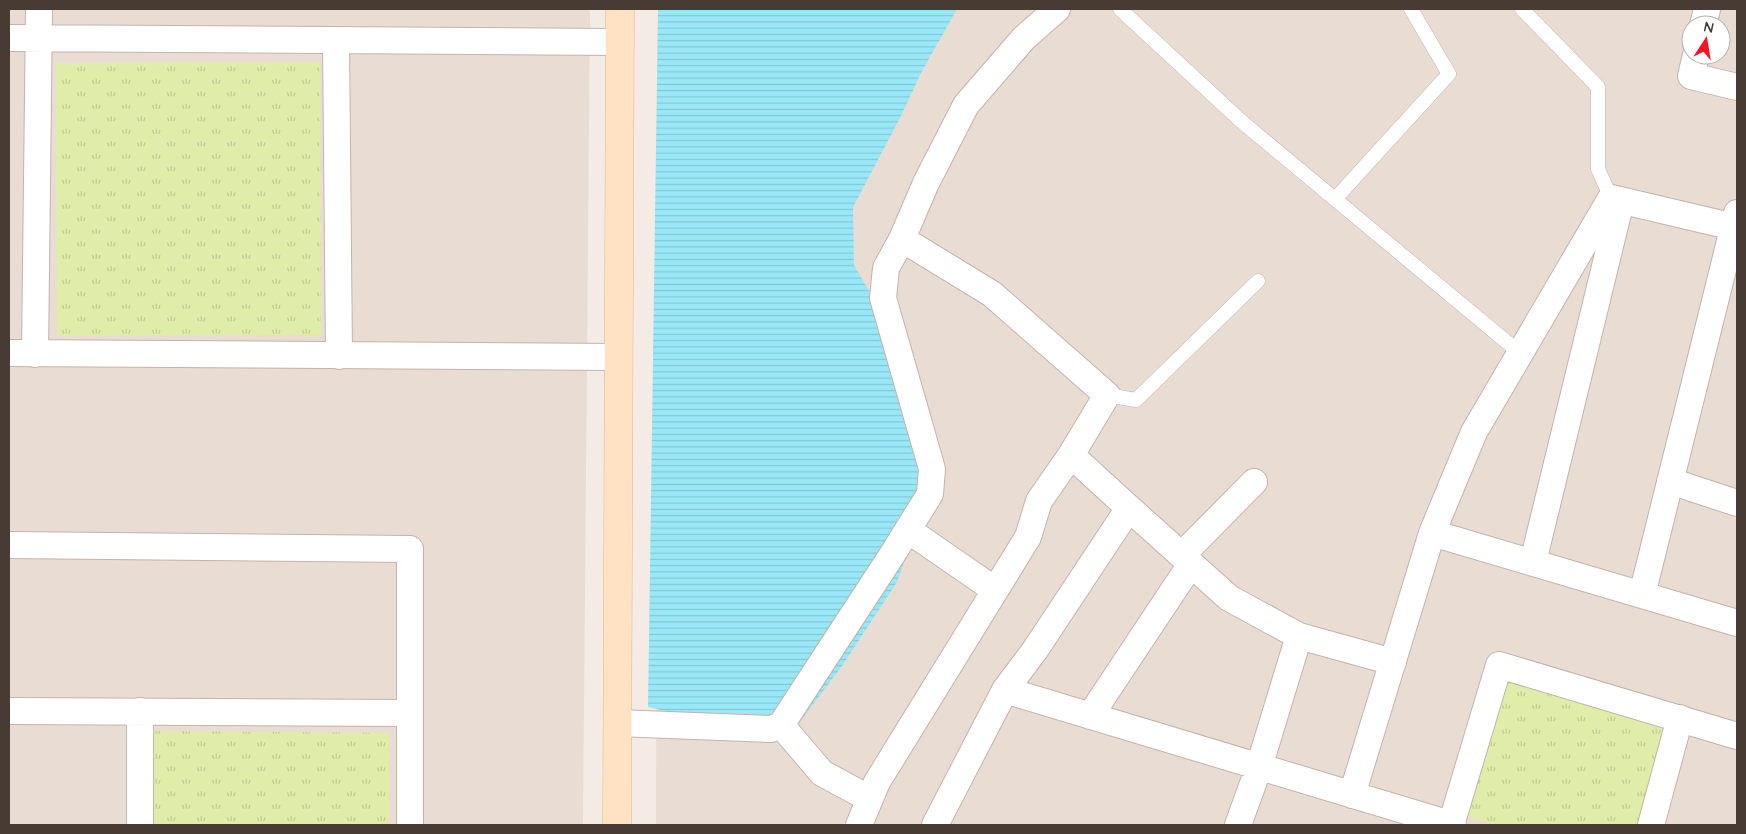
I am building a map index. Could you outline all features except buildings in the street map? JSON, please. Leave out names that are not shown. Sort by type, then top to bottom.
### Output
[{"type":"street","points":[[35,354],[40,9]]},
{"type":"street","points":[[617,825],[620,9]]},
{"type":"street","points":[[618,723],[771,729],[781,725],[908,530],[930,494],[932,469],[883,298],[886,268],[902,239],[926,183],[966,105],[1024,38],[1057,9]]},
{"type":"street","points":[[9,38],[39,40],[620,42]]},
{"type":"street","points":[[336,41],[339,356]]},
{"type":"street","points":[[1694,65],[1691,76],[1737,87]]},
{"type":"street","points":[[1616,200],[1736,220],[1642,595]]},
{"type":"street","points":[[1352,795],[1432,533],[1474,432],[1520,353],[1616,200]]},
{"type":"street","points":[[1533,562],[1616,200]]},
{"type":"street","points":[[859,825],[877,782],[1028,537],[1039,501],[1071,455],[1107,395],[992,294],[902,239]]},
{"type":"street","points":[[9,354],[619,357]]},
{"type":"street","points":[[1071,455],[1230,598],[1299,636],[1393,662]]},
{"type":"street","points":[[1670,481],[1737,503]]},
{"type":"street","points":[[1090,716],[1187,560],[1254,482]]},
{"type":"street","points":[[935,825],[1005,690],[1035,650],[1129,508]]},
{"type":"street","points":[[908,530],[995,590]]},
{"type":"street","points":[[1432,533],[1737,623]]},
{"type":"street","points":[[9,545],[410,549],[410,825]]},
{"type":"street","points":[[1238,825],[1259,767],[1299,636]]},
{"type":"street","points":[[1005,690],[1452,825],[1499,665],[1737,736]]},
{"type":"street","points":[[9,711],[410,713]]},
{"type":"street","points":[[140,711],[140,825]]},
{"type":"street","points":[[1651,825],[1680,718]]},
{"type":"street","points":[[781,725],[822,773],[870,799]]},
{"type":"lane","points":[[1120,9],[1241,121],[1520,353]]},
{"type":"lane","points":[[1335,199],[1449,74],[1411,9]]},
{"type":"lane","points":[[1522,9],[1598,87],[1598,169],[1616,200]]},
{"type":"lane","points":[[1107,395],[1136,400],[1258,281]]},
{"type":"shaded area","points":[[9,9],[590,9],[583,825],[9,825]]},
{"type":"shaded area","points":[[658,9],[1737,9],[1737,825],[656,825]]},
{"type":"green space","points":[[320,62],[321,335],[57,336],[56,63]]},
{"type":"green space","points":[[1506,681],[1668,730],[1639,825],[1497,825],[1465,816]]},
{"type":"green space","points":[[154,731],[389,733],[389,825],[153,825]]},
{"type":"water","points":[[658,9],[957,9],[921,73],[900,118],[853,207],[854,265],[896,338],[935,473],[897,582],[842,666],[787,739],[648,707]]}]
